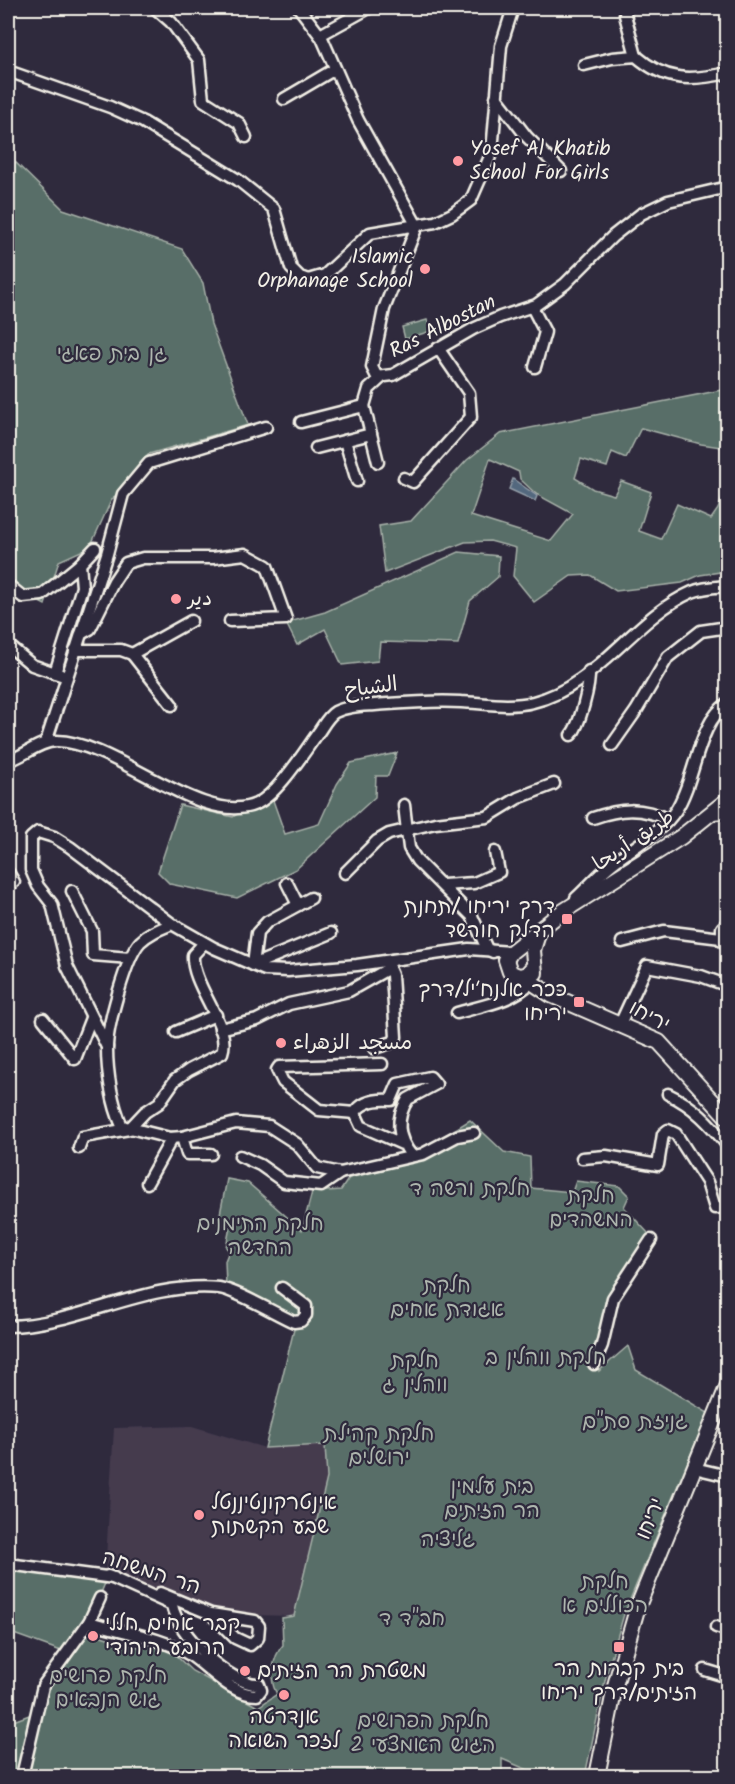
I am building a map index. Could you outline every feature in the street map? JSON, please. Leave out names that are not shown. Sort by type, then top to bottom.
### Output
[{"type":"main road","name":"طريق أريحا","points":[[562,912],[621,877],[710,814],[727,805]]},
{"type":"main road","points":[[512,955],[562,912]]},
{"type":"main road","points":[[526,979],[533,961],[537,935],[542,927]]},
{"type":"main road","points":[[512,955],[528,950],[533,961]]},
{"type":"main road","name":"יריחו","points":[[512,955],[510,972],[561,1000],[659,1042],[728,1118]]},
{"type":"main road","name":"יריחו","points":[[533,961],[543,985],[561,1000]]},
{"type":"main road","name":"יריחו","points":[[597,1776],[616,1682],[638,1606],[728,1386]]},
{"type":"street","points":[[155,8],[171,22],[199,60],[203,100],[239,123],[246,137]]},
{"type":"street","points":[[299,8],[320,35],[358,120],[417,226]]},
{"type":"street","points":[[320,35],[369,8]]},
{"type":"street","points":[[8,71],[110,107],[143,122],[238,180],[274,209],[291,268],[300,277],[308,280],[326,275],[375,230],[417,226],[453,214],[471,200],[492,152],[501,46],[513,8]]},
{"type":"street","points":[[626,8],[625,15],[636,56],[653,71],[695,80],[728,73]]},
{"type":"street","points":[[584,65],[612,58],[636,56]]},
{"type":"street","points":[[284,99],[335,69]]},
{"type":"street","points":[[496,97],[527,137],[561,171]]},
{"type":"street","name":"Ras Albostan","points":[[417,226],[384,309],[372,367],[375,374],[381,378],[393,375],[438,348],[500,317],[532,307],[565,284],[613,236],[641,214],[668,201],[728,187]]},
{"type":"street","points":[[532,307],[545,332],[535,367]]},
{"type":"street","points":[[404,477],[413,482],[471,417],[469,393],[438,348]]},
{"type":"street","points":[[378,462],[364,406],[369,389],[381,378]]},
{"type":"street","points":[[301,422],[364,406]]},
{"type":"street","points":[[8,761],[23,756],[46,742],[123,494],[149,463],[266,427]]},
{"type":"street","points":[[316,448],[370,434]]},
{"type":"street","points":[[345,441],[357,481]]},
{"type":"street","points":[[8,585],[23,597],[42,595],[80,564],[95,548]]},
{"type":"street","points":[[81,634],[90,628],[126,563],[143,558],[213,558],[245,554],[267,566],[286,619],[230,621]]},
{"type":"street","points":[[55,673],[82,587],[80,564]]},
{"type":"street","name":"الشياح","points":[[46,742],[67,742],[86,748],[193,799],[233,809],[257,803],[286,777],[332,713],[346,707],[426,701],[502,705],[533,703],[558,693],[589,671],[652,617],[684,597],[693,592],[728,586]]},
{"type":"street","points":[[132,654],[191,621]]},
{"type":"street","points":[[612,745],[636,711],[668,657],[700,631],[728,627]]},
{"type":"street","points":[[8,645],[32,665],[67,676]]},
{"type":"street","points":[[75,651],[121,650],[132,654],[172,705]]},
{"type":"street","points":[[571,735],[579,723],[581,708],[590,682],[589,671]]},
{"type":"street","points":[[562,912],[611,864],[668,820],[687,788],[707,728],[713,717],[728,703]]},
{"type":"street","points":[[345,873],[377,841],[406,829],[487,817],[518,798],[554,784]]},
{"type":"street","points":[[404,805],[410,848],[417,861],[472,916],[488,950]]},
{"type":"street","points":[[593,818],[629,809],[656,813],[668,820]]},
{"type":"street","points":[[339,1173],[317,1168],[297,1144],[269,1126],[236,1123],[177,1137],[122,1126],[116,1111],[107,1047],[91,1018],[61,947],[52,904],[38,886],[31,870],[32,838],[35,834],[38,832],[54,837],[70,847],[172,924],[239,961],[265,970],[288,971],[390,964],[469,949],[512,955]]},
{"type":"street","points":[[443,885],[474,883],[499,872],[495,852]]},
{"type":"street","points":[[8,872],[14,882],[8,884]]},
{"type":"street","points":[[287,883],[298,905]]},
{"type":"street","points":[[72,891],[92,931],[93,954],[130,958]]},
{"type":"street","points":[[254,965],[256,933],[267,922],[311,898]]},
{"type":"street","points":[[622,942],[664,931],[724,941],[722,928],[728,922]]},
{"type":"street","points":[[107,1047],[130,958],[141,941],[154,931],[172,924]]},
{"type":"street","points":[[254,965],[331,933]]},
{"type":"street","points":[[79,1148],[83,1137],[129,1129],[145,1112],[159,1103],[175,1080],[222,1053],[224,1044],[216,1015],[201,991],[192,962],[193,955],[204,942]]},
{"type":"street","points":[[220,1029],[257,1020],[289,1004],[349,991],[390,964]]},
{"type":"street","points":[[374,1048],[393,1042],[396,1037],[390,964]]},
{"type":"street","points":[[620,1024],[647,966],[701,976],[728,986]]},
{"type":"street","points":[[457,1014],[523,991],[526,979]]},
{"type":"street","points":[[176,1032],[216,1015]]},
{"type":"street","points":[[43,1019],[75,1059],[91,1018]]},
{"type":"street","points":[[355,1113],[319,1110],[284,1082],[277,1070],[279,1067],[307,1068],[382,1064]]},
{"type":"street","points":[[355,1113],[359,1106],[370,1102],[391,1100],[398,1083],[430,1077],[436,1084],[408,1098],[405,1104],[400,1123],[402,1144]]},
{"type":"street","points":[[668,1094],[686,1102],[708,1121],[728,1146]]},
{"type":"street","points":[[355,1113],[362,1126],[402,1144],[412,1156]]},
{"type":"street","points":[[582,1158],[606,1156],[658,1165],[663,1134],[668,1130],[676,1134],[707,1182],[715,1208],[728,1208]]},
{"type":"street","points":[[240,1156],[260,1165],[284,1182],[321,1186],[339,1173],[423,1154],[457,1136],[474,1133]]},
{"type":"street","points":[[177,1137],[187,1154],[212,1154]]},
{"type":"street","points":[[147,1183],[177,1137]]},
{"type":"street","points":[[594,1364],[602,1345],[613,1298],[651,1240]]},
{"type":"street","points":[[8,1326],[50,1322],[162,1292],[204,1288],[221,1288],[294,1322],[301,1321],[306,1316],[306,1306],[282,1288]]},
{"type":"street","points":[[694,1468],[728,1476]]},
{"type":"street","name":"הר המשחה","points":[[8,1564],[108,1576],[186,1602],[211,1614]]},
{"type":"street","points":[[89,1622],[166,1644],[190,1655],[211,1673],[248,1695],[257,1695],[261,1690],[259,1684],[250,1685],[223,1672],[177,1621],[172,1605],[108,1576]]},
{"type":"street","points":[[22,1776],[42,1686],[89,1622],[100,1598]]},
{"type":"street","points":[[716,1627],[728,1631]]},
{"type":"street","points":[[705,1670],[728,1677]]},
{"type":"shaded area","points":[[192,1426],[265,1448],[325,1444],[327,1478],[294,1616],[250,1615],[216,1607],[216,1609],[105,1574],[114,1428]]},
{"type":"green space","name":"גן בית פאגי","points":[[8,155],[63,209],[182,249],[203,283],[211,324],[248,425],[149,454],[111,501],[90,547],[59,561],[45,605],[8,586]]},
{"type":"green space","points":[[427,320],[431,331],[405,339],[402,327]]},
{"type":"green space","points":[[727,389],[727,448],[701,444],[641,428],[626,458],[612,452],[607,467],[581,459],[575,478],[593,489],[614,495],[621,481],[651,492],[639,531],[661,539],[677,504],[711,519],[718,509],[727,485],[727,571],[700,575],[682,583],[616,591],[590,575],[571,576],[534,602],[513,576],[516,548],[490,541],[465,542],[385,573],[379,526],[411,521],[467,460],[500,434]],"holes":[[[490,459],[519,472],[520,479],[536,494],[573,514],[551,541],[471,516]]]},
{"type":"green space","points":[[459,552],[499,556],[498,577],[470,601],[458,644],[380,642],[378,661],[342,665],[325,629],[297,645],[286,623],[325,612]]},
{"type":"green space","points":[[397,753],[388,776],[376,776],[375,797],[296,869],[237,898],[170,884],[158,872],[180,805],[233,817],[270,792],[285,834],[319,824],[337,784],[351,763]]},
{"type":"green space","name":"בית עלמין הר הזיתים","points":[[470,1120],[504,1152],[530,1157],[531,1188],[572,1192],[576,1181],[619,1186],[629,1196],[624,1207],[650,1235],[628,1267],[604,1314],[598,1350],[599,1371],[628,1346],[636,1370],[708,1413],[624,1614],[606,1676],[585,1776],[542,1776],[502,1759],[502,1776],[25,1776],[48,1686],[86,1631],[135,1647],[153,1645],[172,1652],[192,1671],[258,1707],[277,1694],[272,1675],[274,1662],[283,1645],[282,1618],[294,1616],[327,1478],[325,1445],[265,1448],[295,1325],[226,1285],[225,1261],[229,1251],[226,1247],[230,1227],[218,1224],[227,1179],[248,1183],[302,1230],[312,1192],[341,1190],[349,1178],[427,1156],[441,1138]]},
{"type":"green space","points":[[15,1566],[108,1576],[89,1622],[64,1652],[8,1632],[8,1585]]},
{"type":"green space","points":[[32,1714],[20,1776],[8,1776],[8,1723]]},
{"type":"water","points":[[513,479],[537,496],[535,501],[509,489]]},
{"type":"place","name":"Yosef Al Khatib School For Girls","points":[[458,161]]},
{"type":"place","name":"Islamic Orphanage School","points":[[425,269]]},
{"type":"place","name":"دير","points":[[176,599]]},
{"type":"place","name":"דרך יריחו /תחנת הדלק חורשד","points":[[567,919]]},
{"type":"place","name":"ככר אלנח׳יל/דרך יריחו","points":[[579,1002]]},
{"type":"place","name":"مسجد الزهراء","points":[[281,1043]]},
{"type":"place","name":"אינטרקונטיננטל שבע הקשתות","points":[[199,1515]]},
{"type":"place","name":"קבר אחים חללי הרובע היהודי","points":[[93,1636]]},
{"type":"place","name":"בית קברות הר הזיתים/דרך יריחו","points":[[619,1647]]},
{"type":"place","name":"משטרת הר הזיתים","points":[[245,1671]]},
{"type":"place","name":"אנדרטה לזכר השואה","points":[[284,1695]]},
{"type":"park label","name":"חלקת ורשה ד","points":[[470,1189]]},
{"type":"park label","name":"חלקת המשהדים","points":[[591,1208]]},
{"type":"park label","name":"חלקת התימנים החדשה","points":[[260,1236]]},
{"type":"park label","name":"חלקת אגודת אחים","points":[[447,1298]]},
{"type":"park label","name":"חלקת ווהלין ב","points":[[546,1358]]},
{"type":"park label","name":"חלקת ווהלין ג","points":[[415,1373]]},
{"type":"park label","name":"גניזת סת\"ם","points":[[635,1422]]},
{"type":"park label","name":"חלקת קהילת ירושלים","points":[[379,1446]]},
{"type":"park label","name":"גליציה","points":[[448,1540]]},
{"type":"park label","name":"חלקת הכוללים א","points":[[605,1594]]},
{"type":"park label","name":"חב\"ד ד","points":[[412,1619]]},
{"type":"park label","name":"חלקת פרושים גוש הנבאים","points":[[108,1688]]},
{"type":"park label","name":"חלקת הפרושים הגוש האמצעי 2","points":[[423,1733]]}]
